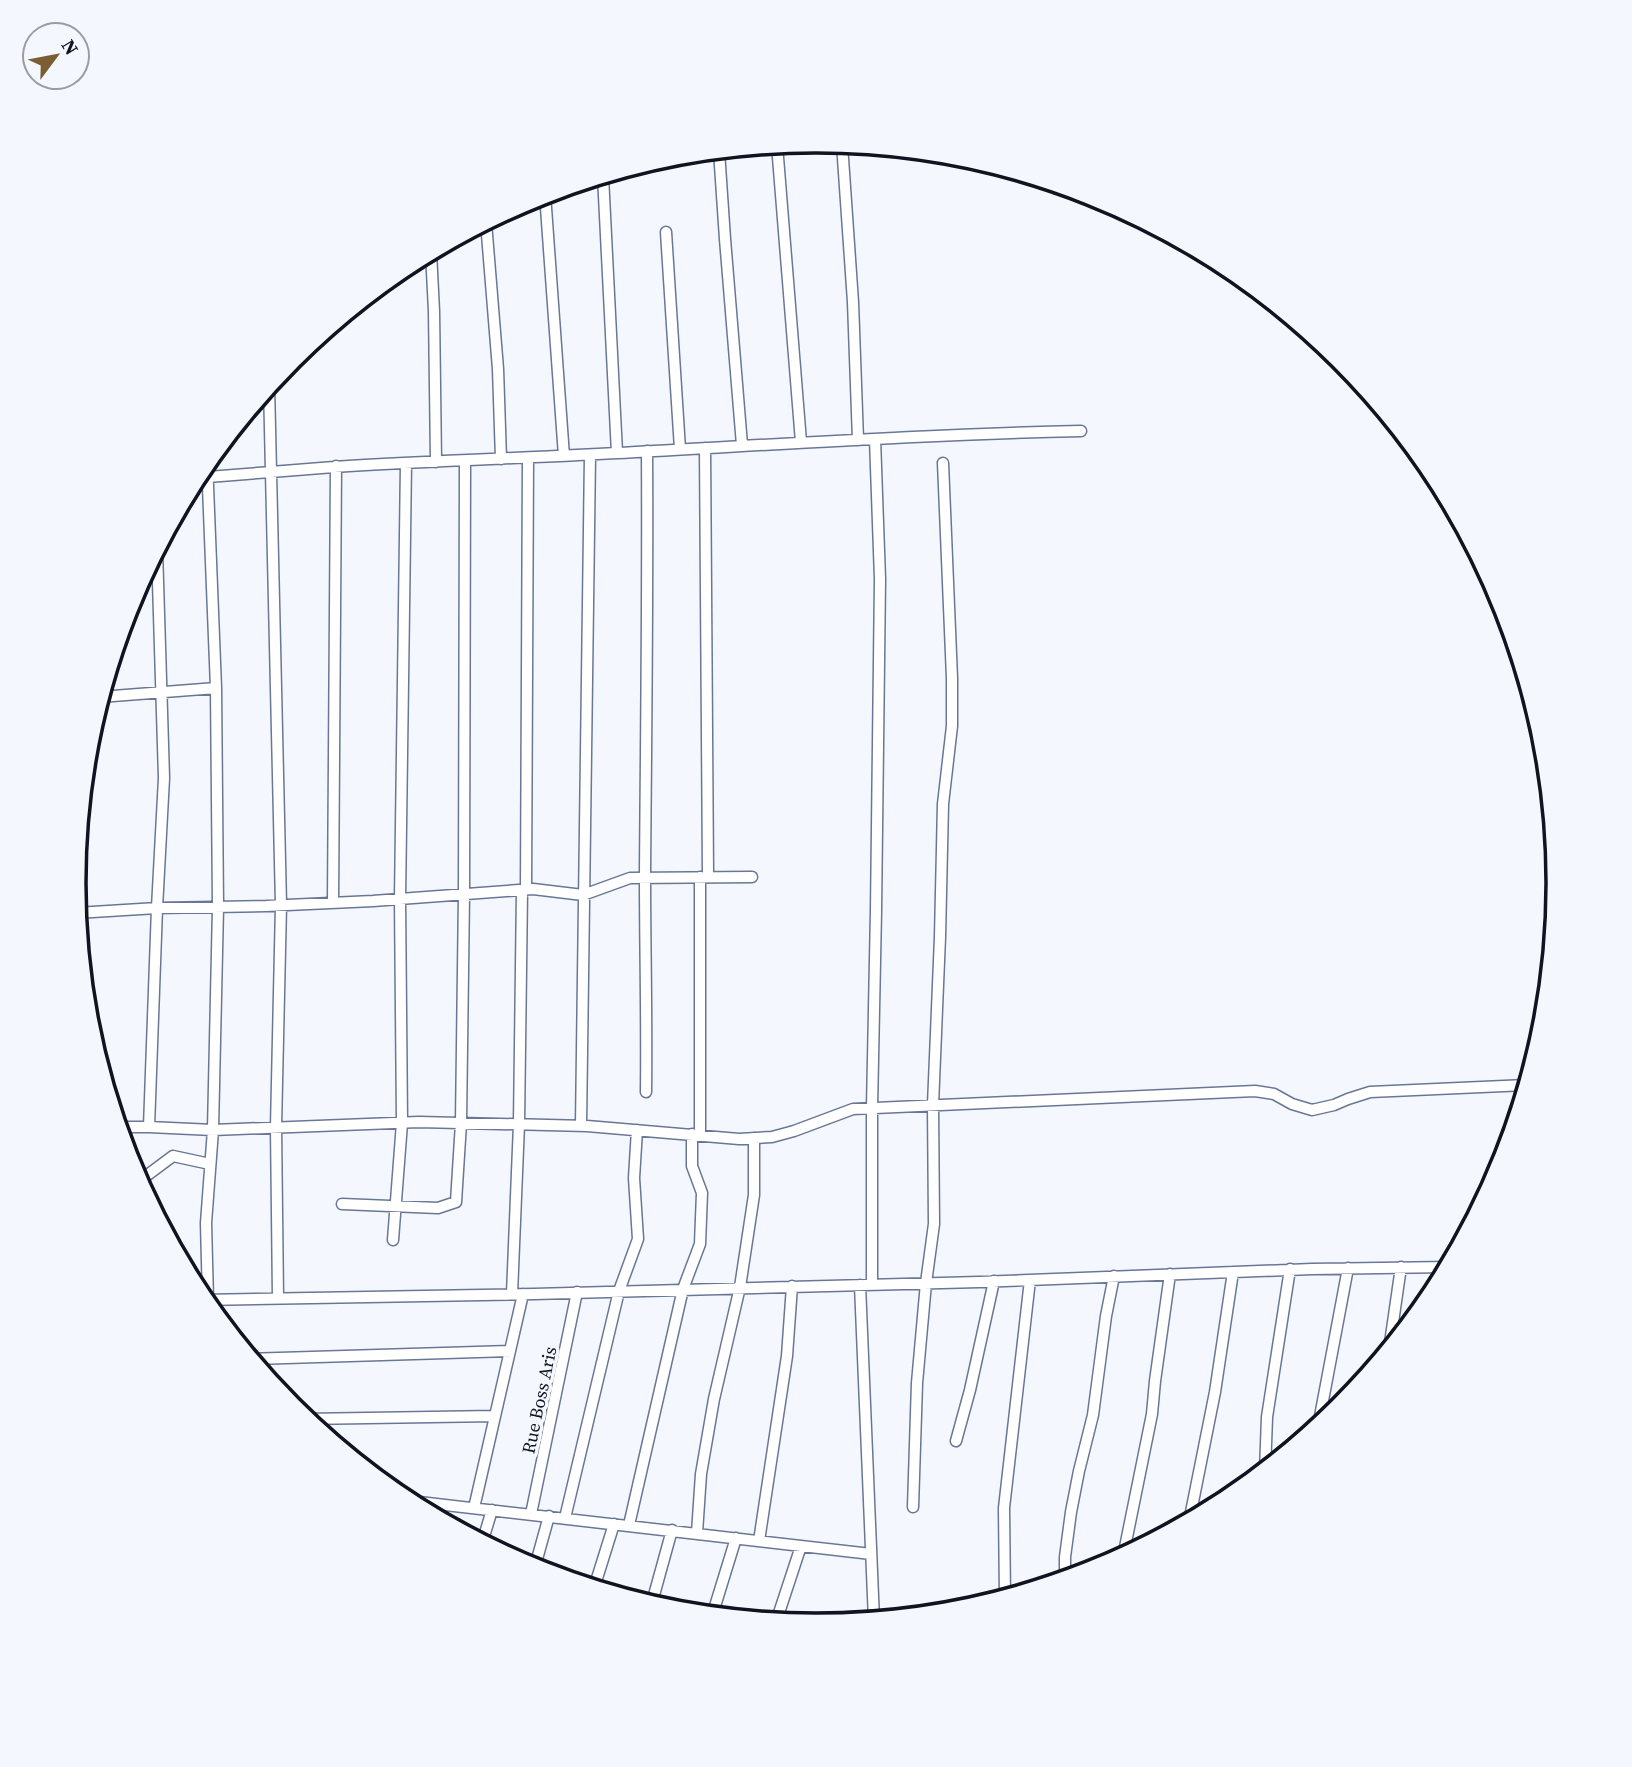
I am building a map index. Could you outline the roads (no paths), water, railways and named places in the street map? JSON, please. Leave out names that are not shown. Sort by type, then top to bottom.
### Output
[{"type":"street","points":[[843,154],[853,302],[858,440]]},
{"type":"street","points":[[778,155],[801,442]]},
{"type":"street","points":[[720,159],[742,445]]},
{"type":"street","points":[[603,185],[617,453]]},
{"type":"street","points":[[546,206],[564,456]]},
{"type":"street","points":[[487,232],[498,369],[501,459]]},
{"type":"street","points":[[666,232],[680,449]]},
{"type":"street","points":[[432,263],[435,311],[436,462]]},
{"type":"street","points":[[269,400],[281,905],[275,1128],[278,1298]]},
{"type":"street","points":[[210,477],[336,466],[987,433],[1081,431]]},
{"type":"street","points":[[872,1284],[880,579],[875,439]]},
{"type":"street","points":[[629,1525],[683,1289],[700,1244],[702,1193],[692,1166],[696,1134],[704,877],[705,448]]},
{"type":"street","points":[[646,1092],[647,451]]},
{"type":"street","points":[[581,1126],[590,454]]},
{"type":"street","points":[[474,1508],[510,1352],[517,1294],[528,458]]},
{"type":"street","points":[[342,1204],[438,1208],[456,1202],[461,1123],[464,894],[465,460]]},
{"type":"street","points":[[393,1240],[402,1123],[400,899],[406,463]]},
{"type":"street","points":[[914,1507],[917,1383],[934,1224],[933,1105],[943,804],[952,726],[943,463]]},
{"type":"street","points":[[333,903],[336,466]]},
{"type":"street","points":[[205,1283],[206,1223],[213,1130],[218,907],[216,688],[208,479]]},
{"type":"street","points":[[149,1127],[164,778],[158,568]]},
{"type":"street","points":[[111,696],[216,688]]},
{"type":"street","points":[[87,912],[333,903],[524,890],[583,895],[629,878],[752,877]]},
{"type":"street","points":[[128,1127],[213,1130],[402,1123],[519,1124],[581,1126],[739,1139],[772,1137],[853,1109],[1255,1091],[1274,1094],[1292,1104],[1312,1110],[1370,1092],[1517,1085]]},
{"type":"street","points":[[565,1518],[619,1291],[638,1239],[634,1178],[637,1130]]},
{"type":"street","points":[[697,1533],[703,1462],[714,1399],[740,1287],[754,1195],[754,1138]]},
{"type":"street","points":[[147,1175],[173,1156],[210,1164]]},
{"type":"street","points":[[217,1300],[860,1285],[1437,1266]]},
{"type":"street","points":[[1392,1332],[1401,1267]]},
{"type":"street","points":[[1321,1410],[1348,1268]]},
{"type":"street","points":[[1265,1459],[1267,1417],[1290,1269]]},
{"type":"street","points":[[1195,1507],[1233,1272]]},
{"type":"street","points":[[1126,1544],[1152,1414],[1170,1274]]},
{"type":"street","points":[[1065,1570],[1071,1512],[1093,1415],[1114,1276]]},
{"type":"street","points":[[1004,1589],[1004,1508],[1030,1280]]},
{"type":"street","points":[[956,1441],[994,1281]]},
{"type":"street","points":[[860,1285],[874,1611]]},
{"type":"street","points":[[759,1541],[787,1356],[792,1286]]},
{"type":"street","name":"Rue Boss Aris","points":[[531,1514],[577,1292]]},
{"type":"street","points":[[262,1359],[510,1352]]},
{"type":"street","points":[[320,1419],[495,1416]]},
{"type":"street","points":[[430,1503],[871,1554]]},
{"type":"street","points":[[485,1534],[492,1510]]},
{"type":"street","points":[[537,1558],[549,1516]]},
{"type":"street","points":[[597,1580],[614,1524]]},
{"type":"street","points":[[654,1595],[672,1530]]},
{"type":"street","points":[[715,1607],[736,1538]]},
{"type":"street","points":[[779,1612],[801,1546]]}]
